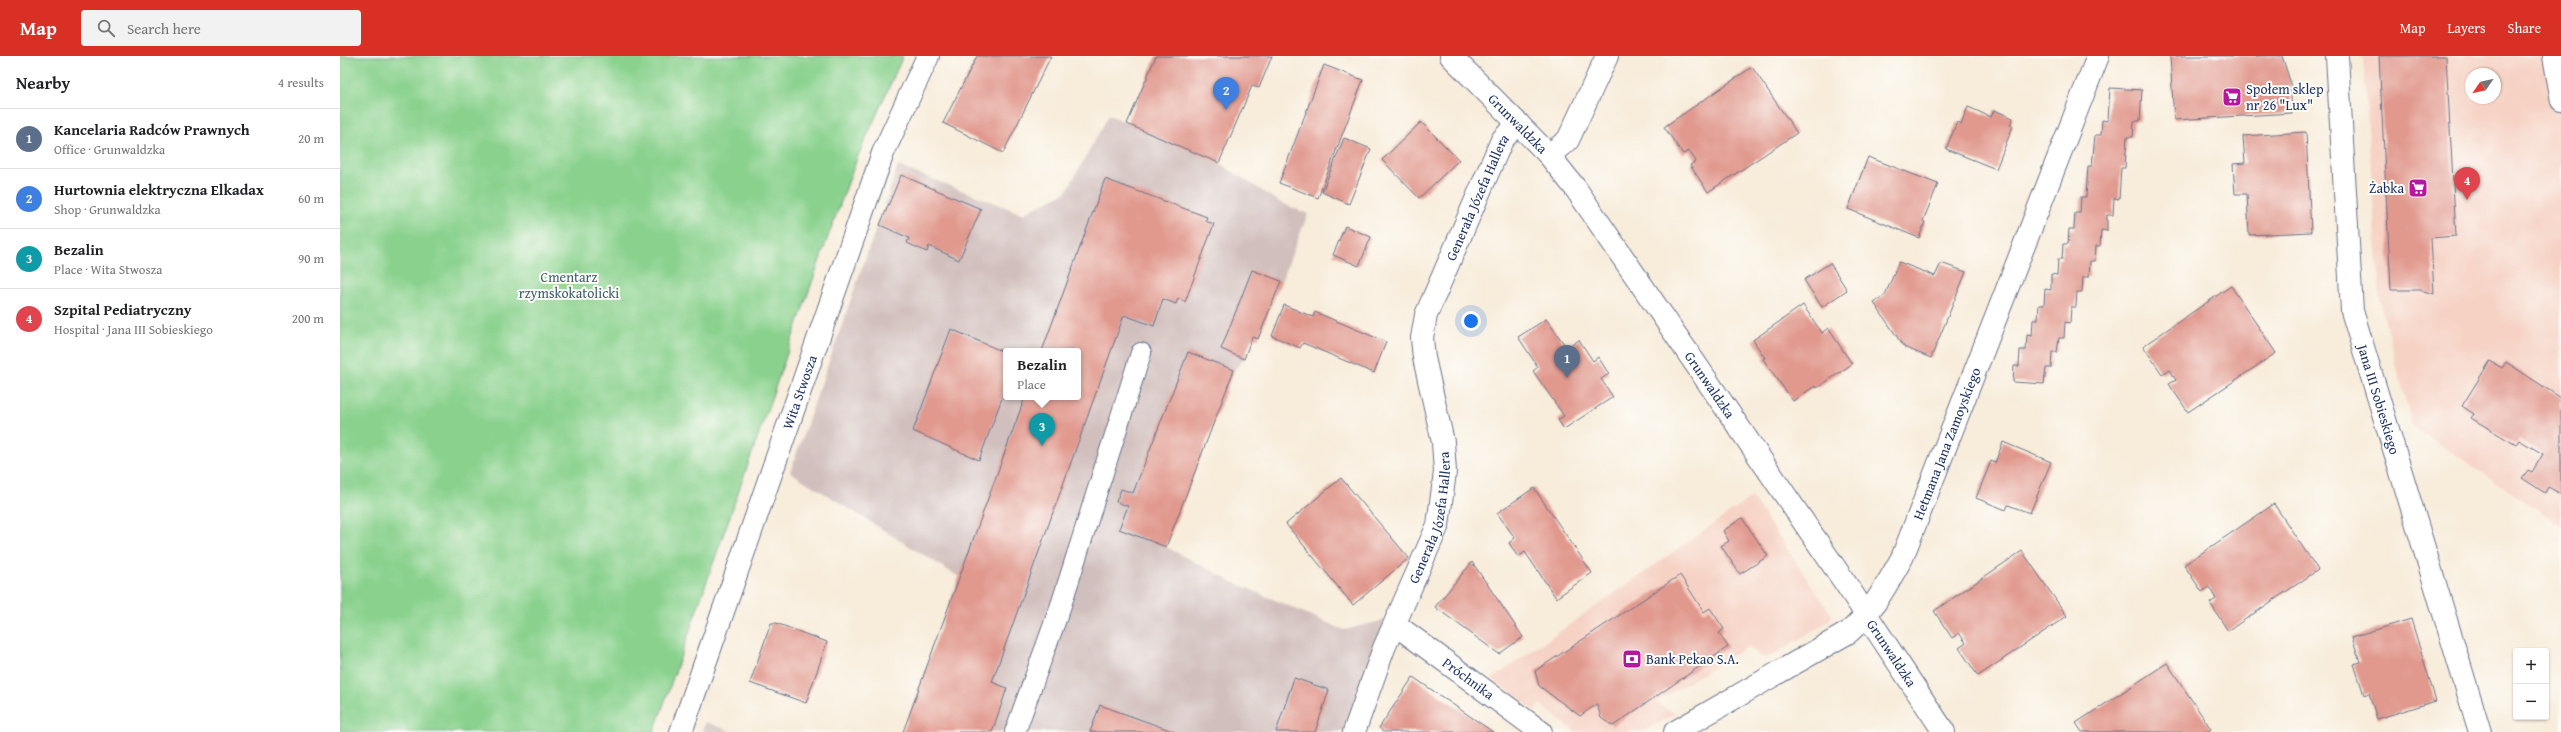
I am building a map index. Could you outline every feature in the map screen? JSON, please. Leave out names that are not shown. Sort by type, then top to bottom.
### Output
[{"type":"street","name":"Wita Stwosza","points":[[680,732],[883,153],[928,56]]},
{"type":"street","name":"Grunwaldzka","points":[[1451,56],[1549,155],[1580,195],[1868,616],[1944,732]]},
{"type":"street","points":[[1549,155],[1568,140],[1607,56]]},
{"type":"street","name":"Hetmana Jana Zamoyskiego","points":[[1675,732],[1849,632],[1868,616],[1902,558],[2098,56]]},
{"type":"street","name":"Jana III Sobieskiego","points":[[2337,56],[2352,311],[2480,732]]},
{"type":"street","name":"Generała Józefa Hallera","points":[[1354,732],[1384,648],[1396,625],[1401,608],[1432,543],[1438,525],[1445,472],[1443,442],[1424,358],[1422,338],[1426,315],[1502,140],[1518,123]]},
{"type":"street","name":"Próchnika","points":[[1396,625],[1541,732]]},
{"type":"lane","points":[[2553,56],[2561,101]]},
{"type":"lane","points":[[1015,732],[1061,606],[1141,353]]},
{"type":"shaded area","points":[[2363,56],[2561,56],[2561,525],[2412,426],[2380,302]]},
{"type":"shaded area","points":[[1109,115],[1219,163],[1281,203],[1308,214],[1258,339],[1252,337],[1244,359],[1234,370],[1166,547],[1233,582],[1344,630],[1385,620],[1347,732],[903,732],[959,577],[790,472],[898,166],[1023,214],[1066,192]]},
{"type":"shaded area","points":[[1752,497],[1832,615],[1829,621],[1766,659],[1747,647],[1656,702],[1675,714],[1643,732],[1575,732],[1540,704],[1535,711],[1492,679]]},
{"type":"shaded area","points":[[705,722],[733,732],[702,732]]},
{"type":"green space","name":"Cmentarz rzymskokatolicki","points":[[340,56],[903,56],[858,156],[828,237],[654,732],[340,732]]},
{"type":"building","points":[[977,56],[1051,56],[1003,153],[943,123]]},
{"type":"building","points":[[1156,56],[1272,56],[1259,88],[1252,86],[1219,163],[1127,124]]},
{"type":"building","name":"Społem sklep nr 26 \"Lux\"","points":[[2170,56],[2282,56],[2290,81],[2292,113],[2174,120]]},
{"type":"building","points":[[2379,56],[2446,56],[2456,236],[2431,238],[2434,294],[2420,290],[2391,290]]},
{"type":"building","points":[[1324,65],[1363,80],[1318,198],[1279,183]]},
{"type":"building","points":[[1752,67],[1797,133],[1708,192],[1690,165],[1696,161],[1689,151],[1683,154],[1664,127]]},
{"type":"building","points":[[2110,88],[2142,90],[2140,121],[2134,121],[2133,137],[2127,137],[2125,168],[2121,168],[2119,199],[2114,198],[2113,215],[2107,215],[2107,231],[2101,230],[2100,246],[2096,246],[2095,261],[2090,261],[2089,277],[2083,277],[2082,292],[2077,292],[2076,307],[2071,307],[2070,323],[2065,322],[2064,338],[2059,338],[2057,352],[2052,352],[2051,368],[2046,368],[2044,384],[2013,382],[2014,366],[2019,366],[2020,350],[2026,350],[2027,335],[2032,336],[2033,320],[2038,320],[2039,305],[2044,305],[2045,289],[2051,290],[2051,274],[2057,275],[2058,259],[2062,259],[2063,244],[2068,244],[2069,229],[2074,229],[2075,213],[2080,213],[2081,197],[2086,197],[2088,166],[2092,166],[2095,135],[2101,135],[2102,120],[2108,121]]},
{"type":"building","points":[[1968,107],[1991,117],[1994,110],[2013,118],[2010,125],[2013,126],[1996,169],[1946,149],[1957,122],[1961,124]]},
{"type":"building","points":[[1421,122],[1459,160],[1419,198],[1382,160]]},
{"type":"building","points":[[2306,132],[2311,232],[2249,235],[2247,194],[2235,194],[2233,164],[2245,163],[2243,136]]},
{"type":"building","points":[[1344,138],[1371,149],[1349,204],[1322,192]]},
{"type":"building","points":[[1868,157],[1938,184],[1923,221],[1925,222],[1919,238],[1848,209]]},
{"type":"building","points":[[901,175],[981,209],[959,260],[929,246],[927,252],[907,243],[909,238],[880,225]]},
{"type":"building","points":[[1105,179],[1207,217],[1205,221],[1214,224],[1185,302],[1178,298],[1176,304],[1163,299],[1154,326],[1124,315],[992,682],[1007,688],[992,732],[903,732],[1024,400],[1081,400],[1081,348],[1043,348]]},
{"type":"building","points":[[1345,226],[1371,237],[1359,266],[1333,255]]},
{"type":"building","points":[[1899,262],[1935,276],[1941,263],[1966,272],[1931,358],[1904,347],[1874,303],[1885,295]]},
{"type":"building","points":[[1830,263],[1847,290],[1822,307],[1804,280]]},
{"type":"building","points":[[1252,270],[1281,281],[1258,339],[1252,337],[1244,359],[1221,349]]},
{"type":"building","points":[[2231,286],[2276,353],[2188,412],[2169,384],[2176,380],[2169,370],[2162,374],[2143,346]]},
{"type":"building","points":[[1284,305],[1313,317],[1315,312],[1386,342],[1374,373],[1303,343],[1300,348],[1272,336]]},
{"type":"building","points":[[1803,305],[1822,333],[1828,328],[1852,364],[1817,388],[1815,386],[1793,401],[1763,359],[1765,358],[1753,340]]},
{"type":"building","points":[[1546,319],[1567,348],[1579,340],[1593,361],[1598,357],[1609,374],[1601,379],[1613,397],[1564,429],[1558,420],[1564,416],[1533,371],[1538,367],[1518,337]]},
{"type":"building","points":[[951,329],[1003,352],[1003,395],[979,460],[913,431]]},
{"type":"building","points":[[1188,352],[1234,370],[1166,547],[1119,529],[1128,506],[1116,502],[1121,489],[1133,493]]},
{"type":"building","points":[[2490,361],[2502,368],[2506,362],[2561,398],[2561,494],[2548,487],[2545,493],[2522,478],[2528,470],[2532,472],[2543,454],[2519,440],[2516,445],[2471,418],[2474,414],[2462,406]]},
{"type":"building","points":[[2003,442],[2051,462],[2030,513],[2008,505],[2006,510],[1976,498],[1991,461],[1995,463]]},
{"type":"building","points":[[1341,478],[1409,558],[1353,605],[1286,524]]},
{"type":"building","points":[[1534,488],[1592,573],[1556,598],[1525,552],[1518,557],[1509,543],[1515,538],[1497,513]]},
{"type":"building","points":[[2274,504],[2318,570],[2228,631],[2210,603],[2216,599],[2209,587],[2202,592],[2184,565]]},
{"type":"building","points":[[1742,518],[1768,556],[1740,574],[1721,546],[1729,541],[1723,531]]},
{"type":"building","points":[[2022,551],[2067,616],[1978,676],[1959,648],[1966,643],[1959,633],[1952,638],[1934,611]]},
{"type":"building","points":[[1472,562],[1523,637],[1499,654],[1435,607]]},
{"type":"building","name":"Bank Pekao S.A.","points":[[1680,575],[1704,612],[1710,608],[1724,629],[1719,633],[1728,647],[1613,726],[1601,718],[1597,704],[1580,716],[1539,686],[1535,671]]},
{"type":"building","points":[[2411,619],[2436,701],[2377,719],[2369,693],[2364,695],[2354,664],[2360,662],[2352,637]]},
{"type":"building","points":[[771,623],[776,623],[827,642],[806,703],[750,683]]},
{"type":"building","points":[[2167,663],[2211,729],[2207,732],[2082,732],[2076,723]]},
{"type":"building","points":[[1413,677],[1493,732],[1384,732],[1379,728]]},
{"type":"building","points":[[1294,678],[1329,690],[1315,732],[1276,732]]},
{"type":"building","points":[[1100,705],[1175,732],[1090,732]]},
{"type":"place","name":"Społem sklep nr 26 \"Lux\"","points":[[2232,97]]},
{"type":"place","name":"Hurtownia elektryczna Elkadax","points":[[1226,110]]},
{"type":"place","name":"Żabka","points":[[2418,188]]},
{"type":"place","name":"Szpital Pediatryczny","points":[[2467,200]]},
{"type":"place","name":"Kancelaria Radców Prawnych","points":[[1567,378]]},
{"type":"place","name":"Bezalin","points":[[1042,446]]},
{"type":"place","name":"Bank Pekao S.A.","points":[[1632,659]]}]
